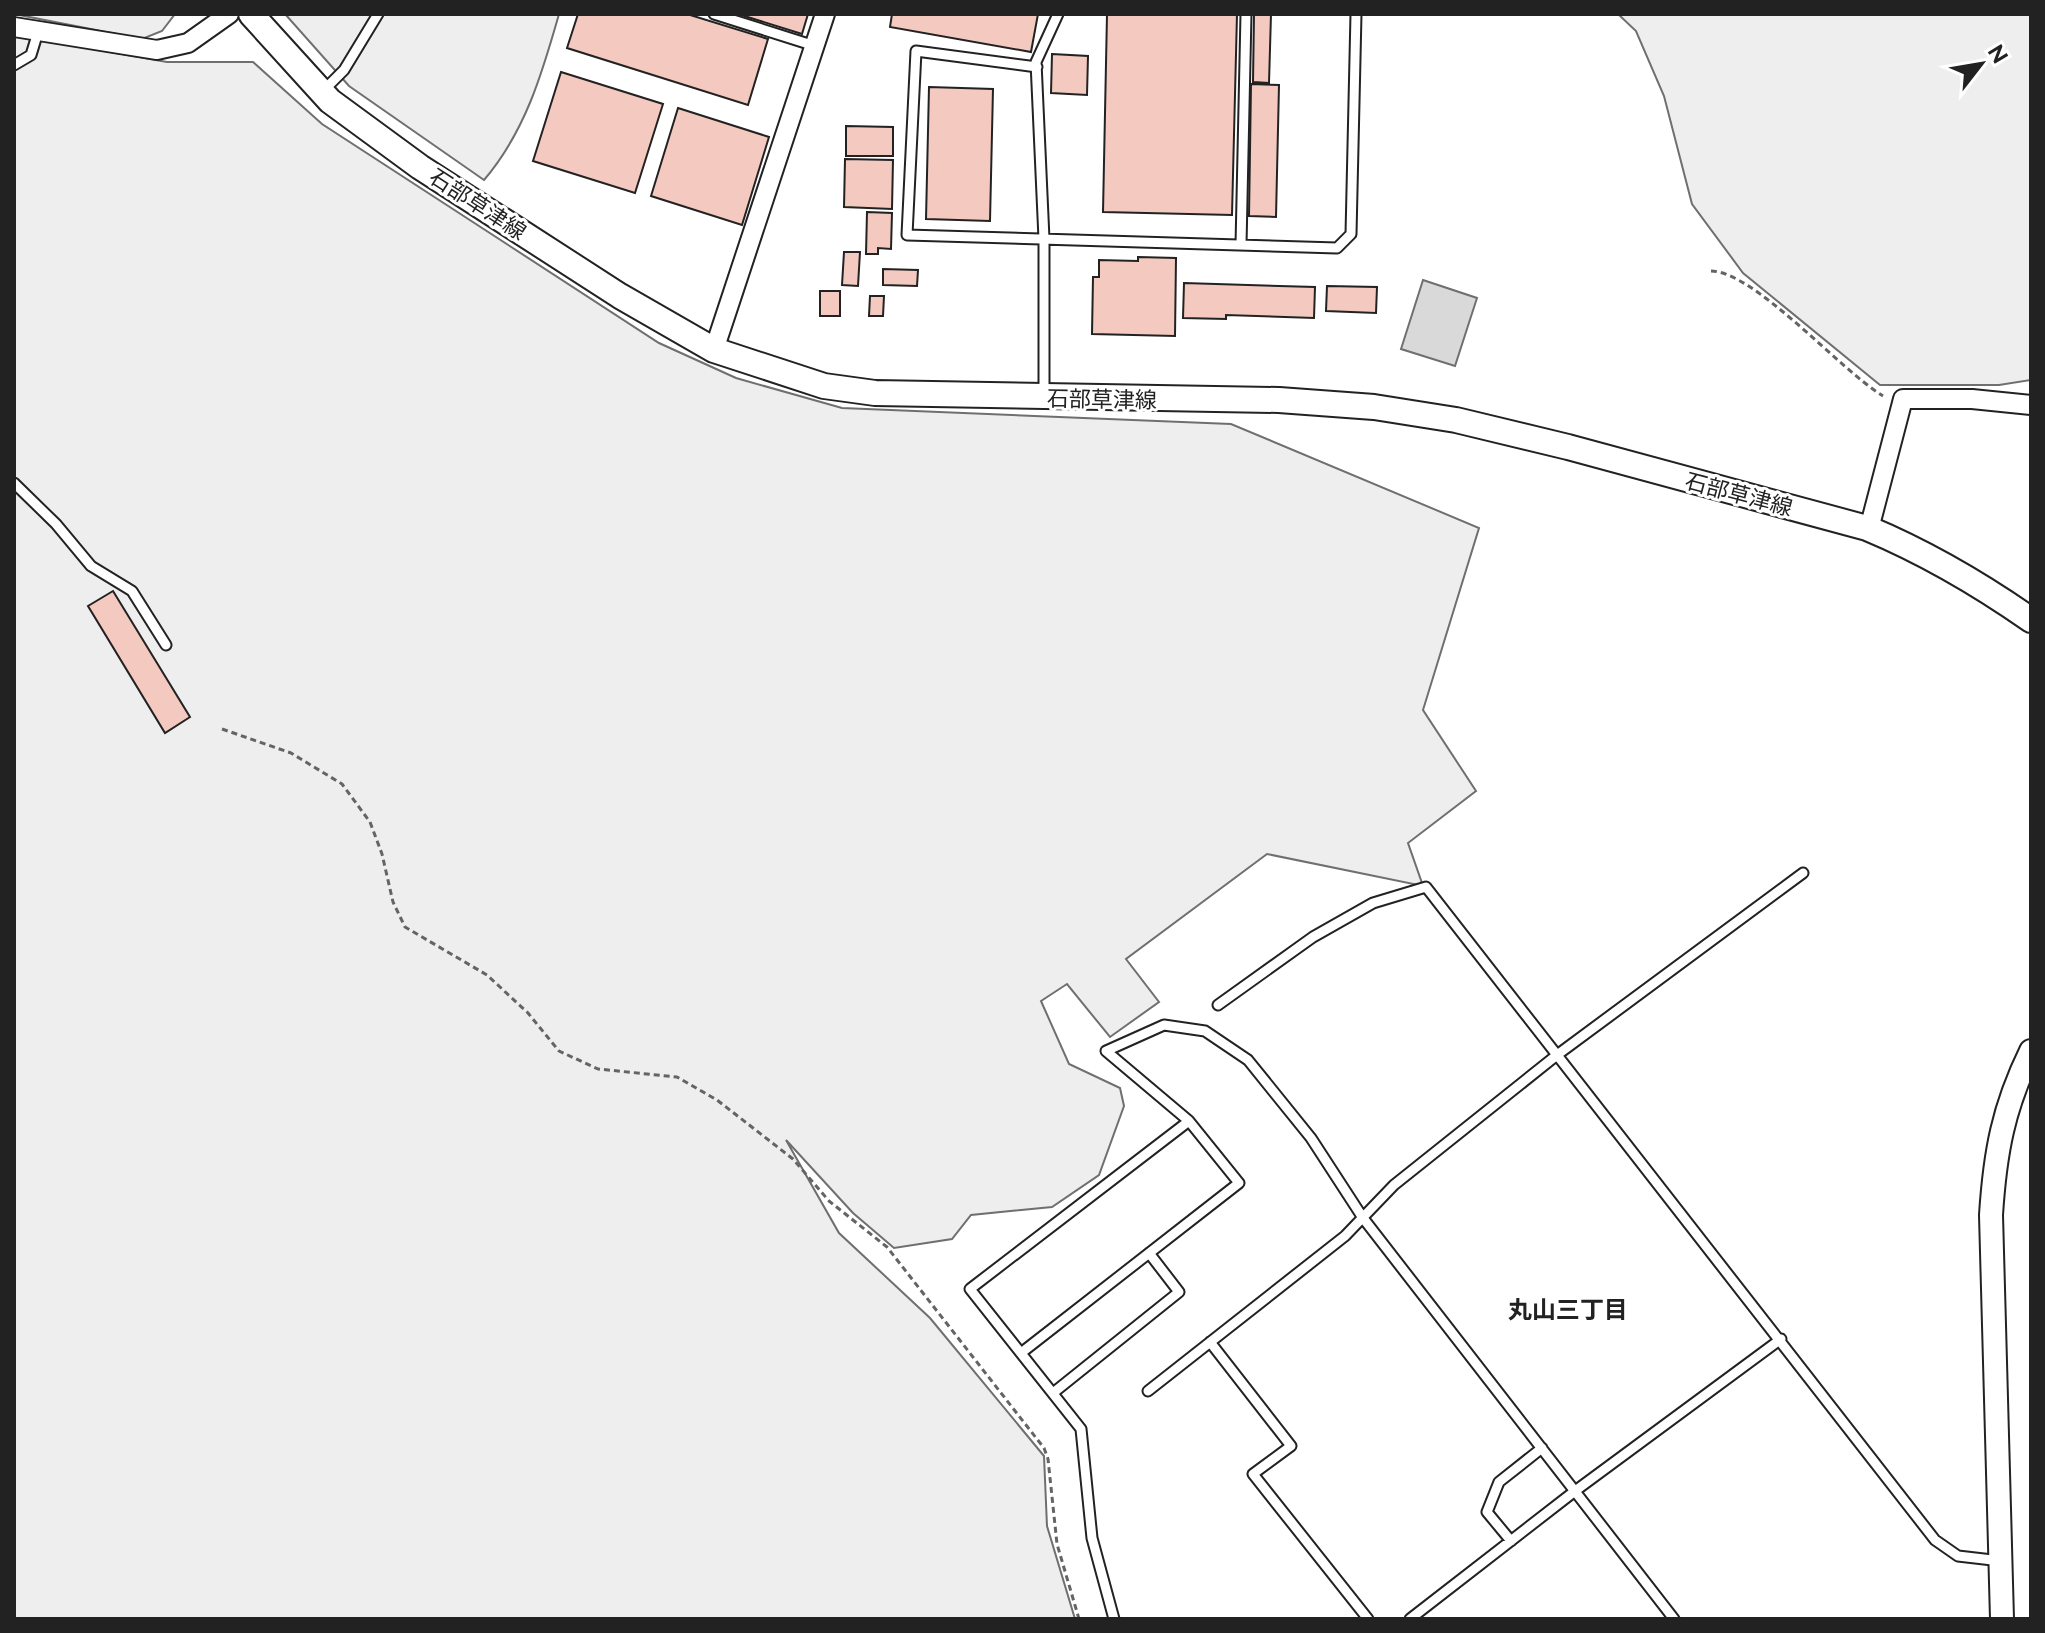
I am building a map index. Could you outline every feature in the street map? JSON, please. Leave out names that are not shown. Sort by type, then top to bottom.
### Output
[{"type":"main road","name":"石部草津線","points":[[251,14],[322,92],[420,167],[620,296],[714,350],[824,386],[890,394],[1279,400],[1374,407],[1456,420],[1568,447],[1869,529],[1921,551],[1969,577],[2031,620]]},
{"type":"street","points":[[14,27],[157,50],[188,43],[229,14]]},
{"type":"street","points":[[714,350],[825,14]]},
{"type":"street","points":[[1869,529],[1903,399],[1972,399],[2031,405]]},
{"type":"street","points":[[2002,1619],[1991,1215],[2000,1126],[2031,1051]]},
{"type":"lane","points":[[322,92],[344,70],[378,14]]},
{"type":"lane","points":[[714,14],[815,46]]},
{"type":"lane","points":[[1044,398],[1044,239],[1037,67],[1058,14]]},
{"type":"lane","points":[[1241,245],[1246,14]]},
{"type":"lane","points":[[1037,67],[916,51],[907,235],[1337,248],[1351,234],[1356,14]]},
{"type":"lane","points":[[14,65],[31,55],[38,32]]},
{"type":"lane","points":[[14,483],[56,524],[91,566],[132,591],[166,645]]},
{"type":"lane","points":[[1148,1391],[1345,1236],[1394,1185],[1557,1055],[1803,873]]},
{"type":"lane","points":[[1218,1005],[1313,937],[1373,903],[1426,887],[1935,1540],[1958,1556],[2001,1561]]},
{"type":"lane","points":[[1021,1353],[1239,1183],[1189,1121],[1106,1051],[1164,1025],[1205,1031],[1248,1060],[1311,1138],[1363,1218],[1674,1619]]},
{"type":"lane","points":[[1114,1619],[1092,1538],[1081,1429],[970,1289],[1189,1121]]},
{"type":"lane","points":[[1053,1393],[1179,1292],[1149,1253]]},
{"type":"lane","points":[[1410,1619],[1575,1491],[1781,1339]]},
{"type":"lane","points":[[1210,1342],[1291,1446],[1253,1474],[1368,1619]]},
{"type":"lane","points":[[1511,1541],[1487,1512],[1499,1482],[1542,1448]]},
{"type":"path","points":[[1711,271],[1725,272],[1747,283],[1854,376],[1882,396],[1903,399]]},
{"type":"path","points":[[222,729],[291,753],[342,784],[370,822],[382,854],[393,902],[405,927],[487,975],[528,1013],[559,1051],[598,1069],[677,1077],[717,1100],[793,1159],[829,1201],[887,1247],[1044,1448],[1057,1544],[1079,1619]]},
{"type":"shaded area","points":[[14,14],[175,14],[162,31],[142,39]]},
{"type":"shaded area","points":[[285,14],[559,14],[539,80],[521,122],[484,180],[349,86]]},
{"type":"shaded area","points":[[1618,14],[2031,14],[2031,380],[1999,385],[1880,385],[1743,273],[1692,204],[1664,96],[1636,31]]},
{"type":"shaded area","points":[[14,35],[167,62],[253,62],[322,124],[659,343],[736,378],[842,408],[1231,424],[1479,528],[1423,710],[1476,791],[1408,843],[1423,886],[1267,854],[1126,959],[1159,1002],[1110,1037],[1067,984],[1041,1001],[1069,1064],[1120,1088],[1124,1106],[1099,1175],[1052,1207],[971,1215],[952,1239],[894,1248],[853,1213],[786,1140],[839,1233],[930,1318],[1044,1456],[1047,1526],[1075,1619],[14,1619]]},
{"type":"shaded area","points":[[1423,280],[1477,298],[1455,366],[1401,349]]},
{"type":"building","points":[[578,14],[687,14],[768,39],[748,105],[567,48]]},
{"type":"building","points":[[738,14],[808,14],[802,34]]},
{"type":"building","points":[[892,14],[1038,14],[1031,52],[890,27]]},
{"type":"building","points":[[1107,14],[1237,14],[1232,215],[1103,212]]},
{"type":"building","points":[[1254,14],[1271,14],[1269,83],[1253,82]]},
{"type":"building","points":[[1052,54],[1088,56],[1087,95],[1051,93]]},
{"type":"building","points":[[561,72],[663,104],[635,193],[533,161]]},
{"type":"building","points":[[1251,84],[1279,85],[1276,217],[1249,216]]},
{"type":"building","points":[[929,87],[993,89],[990,221],[926,219]]},
{"type":"building","points":[[678,108],[769,137],[742,225],[651,196]]},
{"type":"building","points":[[846,126],[893,127],[893,156],[846,156]]},
{"type":"building","points":[[845,159],[893,160],[892,209],[844,207]]},
{"type":"building","points":[[867,212],[892,213],[891,249],[878,248],[878,254],[866,254]]},
{"type":"building","points":[[844,252],[860,252],[858,286],[842,285]]},
{"type":"building","points":[[1138,257],[1176,258],[1175,336],[1092,334],[1093,277],[1099,277],[1099,260],[1138,261]]},
{"type":"building","points":[[883,269],[918,270],[917,286],[883,285]]},
{"type":"building","points":[[1184,283],[1315,287],[1314,318],[1226,315],[1226,319],[1183,318]]},
{"type":"building","points":[[1327,286],[1377,287],[1376,313],[1326,311]]},
{"type":"building","points":[[820,291],[840,291],[840,316],[820,316]]},
{"type":"building","points":[[870,296],[884,296],[883,316],[869,316]]},
{"type":"building","points":[[113,591],[190,717],[165,733],[88,606]]},
{"type":"district","name":"丸山三丁目","points":[[1568,1309]]}]
